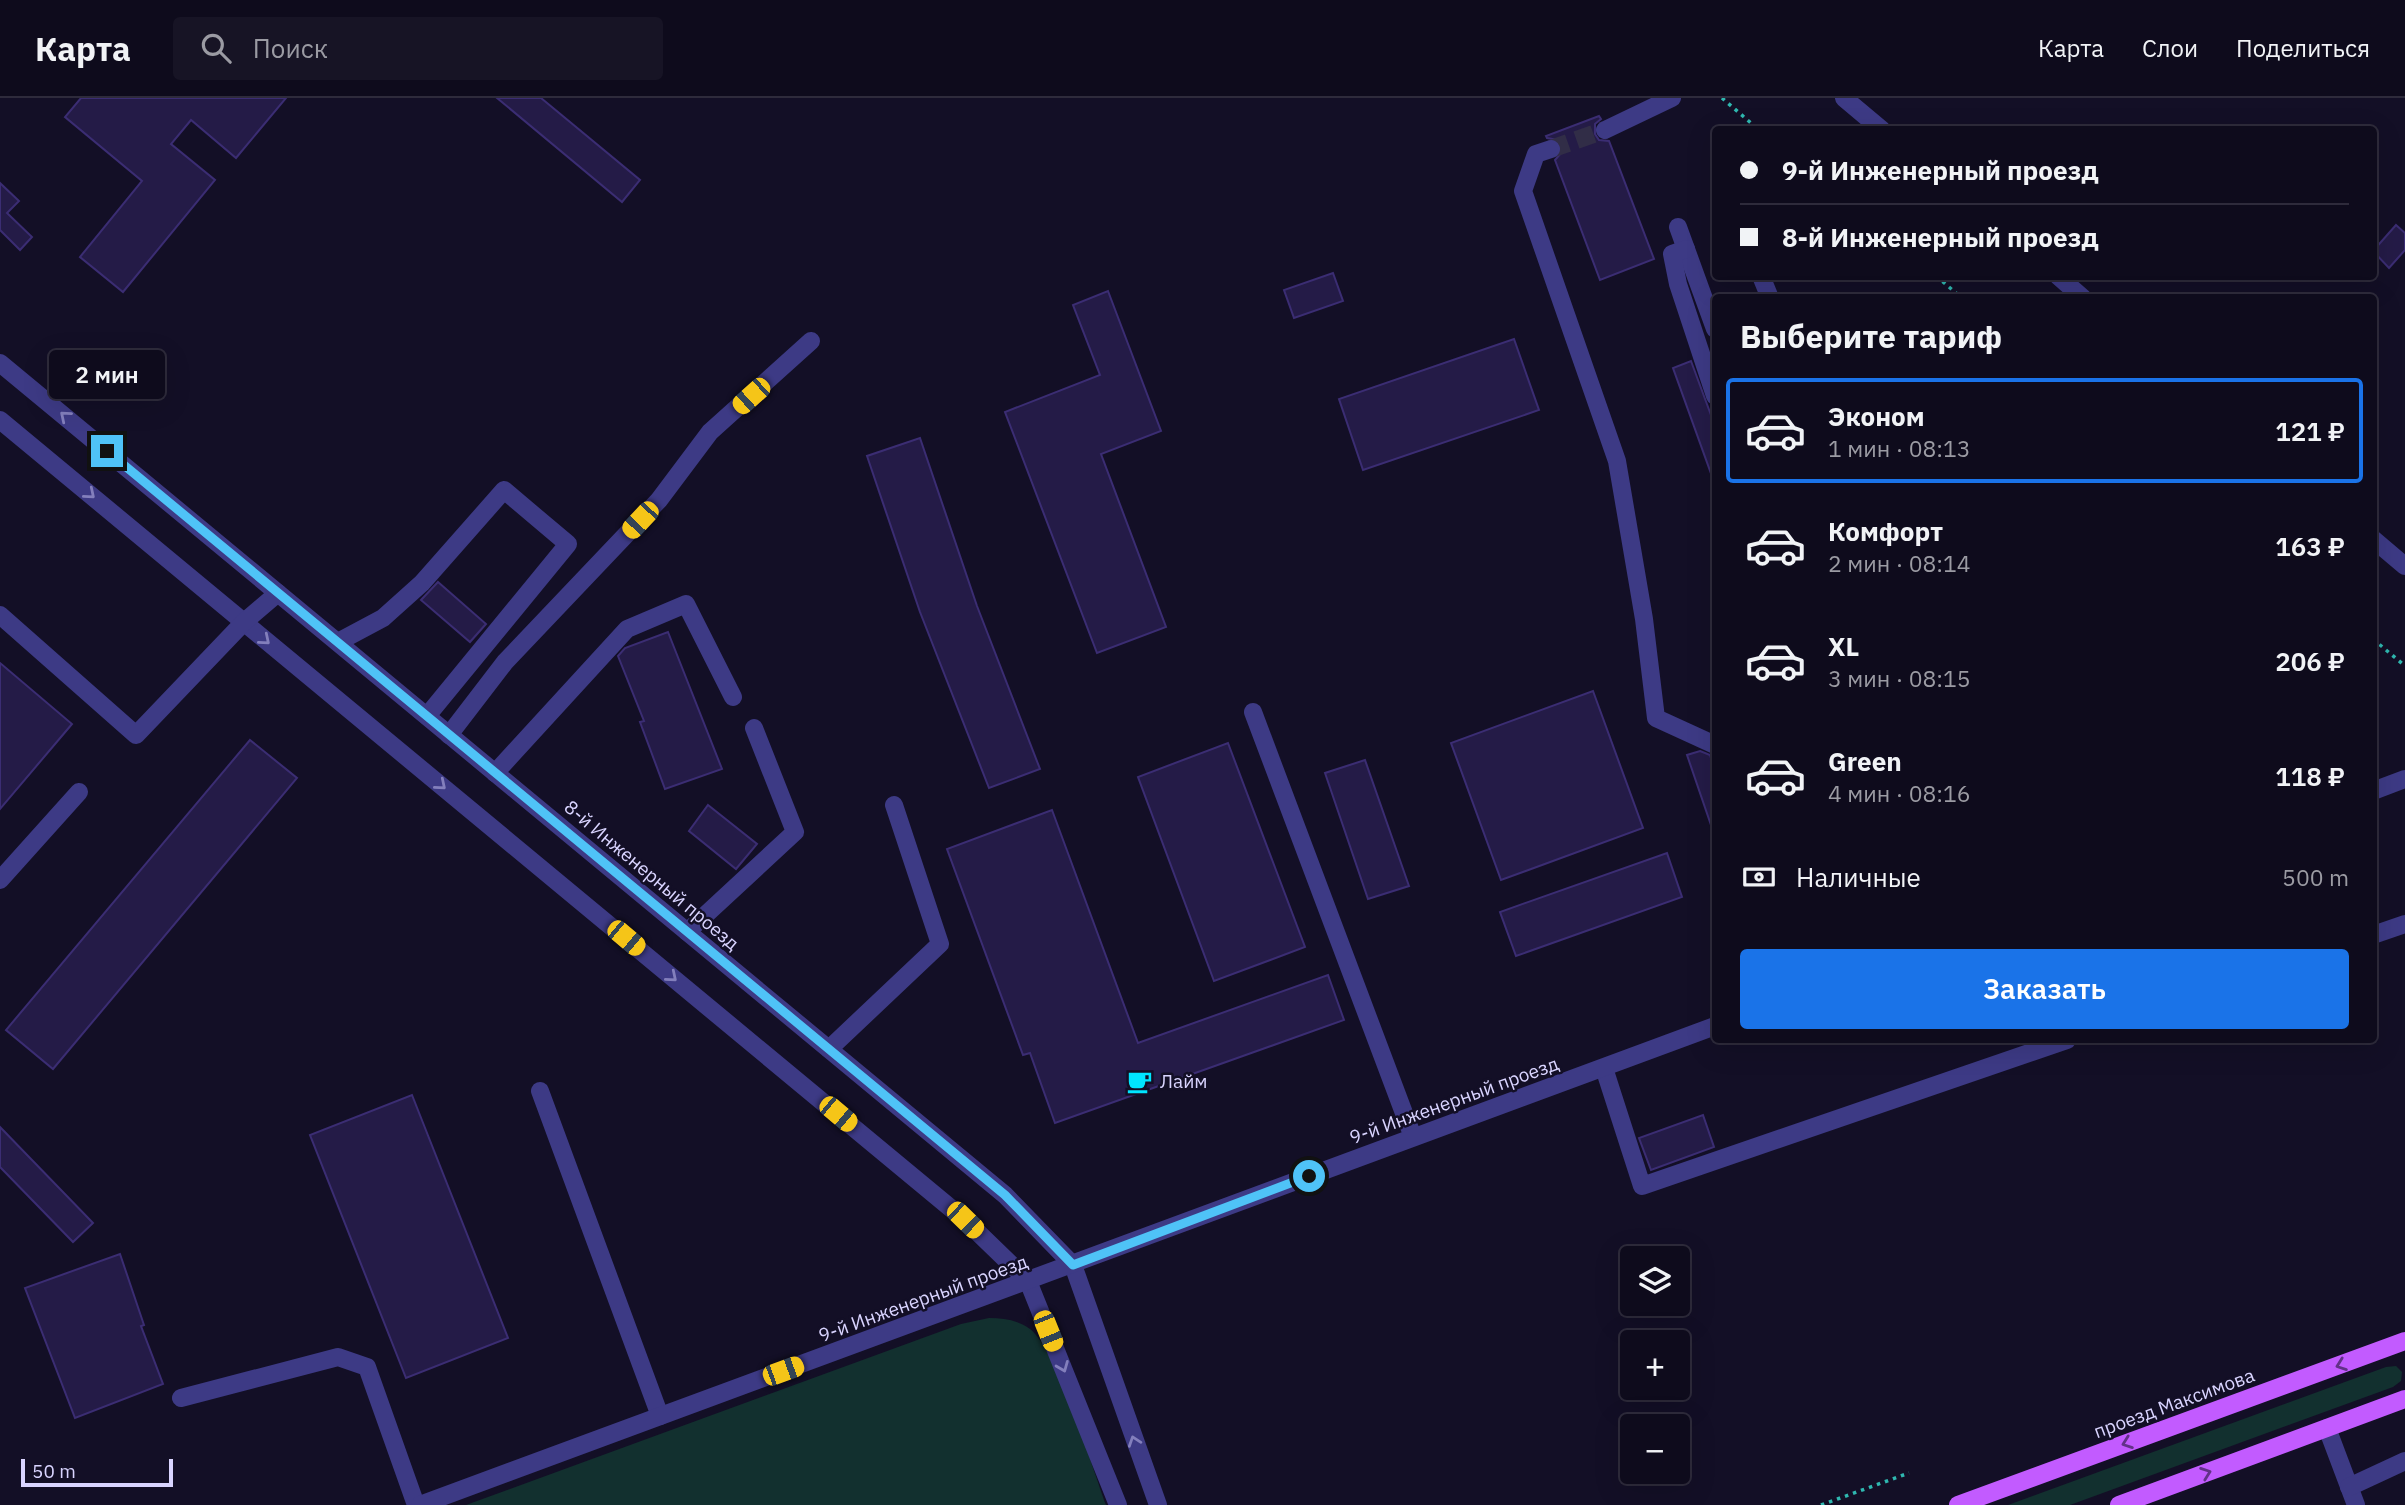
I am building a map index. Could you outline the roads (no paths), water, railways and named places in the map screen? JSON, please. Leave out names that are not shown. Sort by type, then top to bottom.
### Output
[{"type":"main road","name":"проезд Максимова","points":[[1958,1505],[2405,1341]]},
{"type":"main road","points":[[2119,1505],[2405,1399]]},
{"type":"street","points":[[1605,130],[1672,98]]},
{"type":"street","points":[[1844,98],[1877,126]]},
{"type":"street","points":[[1551,149],[1536,154],[1523,191],[1617,461],[1644,619],[1656,718],[1712,743]]},
{"type":"street","points":[[1678,227],[1712,322]]},
{"type":"street","points":[[1686,249],[1672,254],[1678,284],[1712,385]]},
{"type":"street","points":[[2062,280],[2077,294]]},
{"type":"street","points":[[449,735],[505,662],[659,500],[710,432],[811,341]]},
{"type":"street","name":"8-й Инженерный проезд","points":[[0,362],[1005,1195],[1073,1265],[1158,1505]]},
{"type":"street","points":[[0,419],[965,1220],[1028,1281],[1118,1505]]},
{"type":"street","points":[[338,642],[383,618],[422,583],[504,490],[568,544],[427,716]]},
{"type":"street","points":[[2377,543],[2405,566]]},
{"type":"street","points":[[0,615],[136,734],[244,622],[278,593]]},
{"type":"street","points":[[495,772],[627,629],[686,604],[733,698]]},
{"type":"street","points":[[1253,712],[1413,1137]]},
{"type":"street","points":[[687,932],[795,832],[754,728]]},
{"type":"street","points":[[2377,790],[2405,779]]},
{"type":"street","points":[[0,880],[79,792]]},
{"type":"street","points":[[829,1049],[940,944],[894,805]]},
{"type":"street","points":[[2377,933],[2405,923]]},
{"type":"street","name":"9-й Инженерный проезд","points":[[418,1505],[1712,1028]]},
{"type":"street","points":[[1604,1068],[1642,1186],[2058,1043]]},
{"type":"street","points":[[540,1091],[660,1416]]},
{"type":"street","points":[[181,1398],[338,1357],[367,1367],[418,1505]]},
{"type":"street","points":[[2327,1428],[2356,1505]]},
{"type":"street","points":[[2349,1487],[2405,1461]]},
{"type":"tunnel","points":[[1551,149],[1605,130]]},
{"type":"place","name":"Лайм","points":[[1140,1081]]}]
